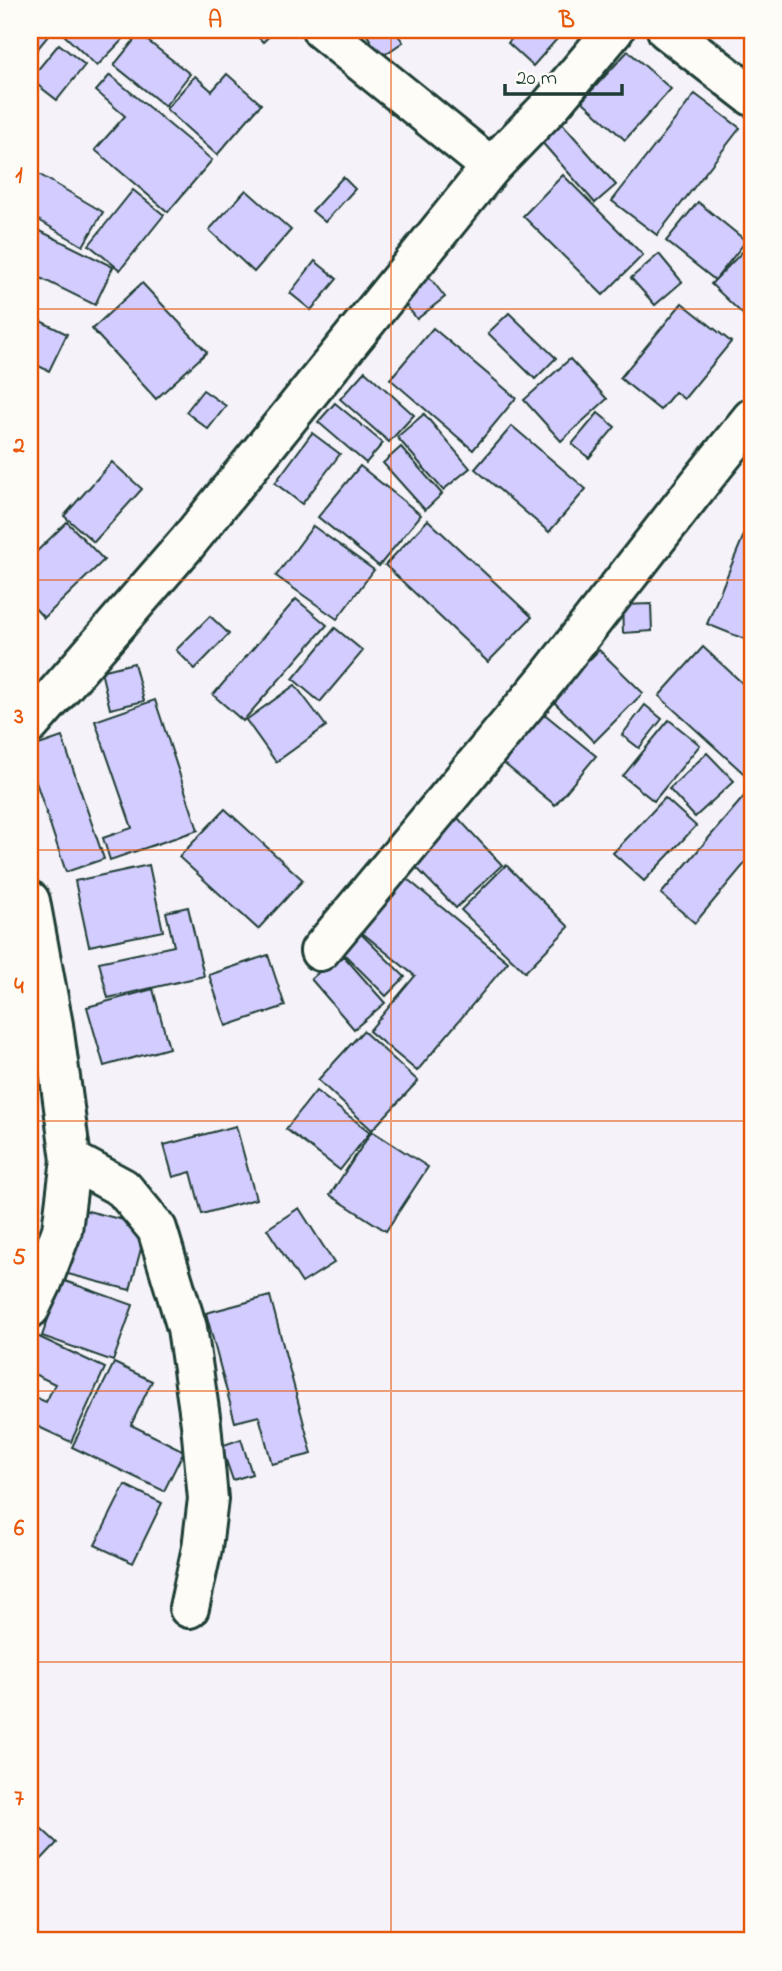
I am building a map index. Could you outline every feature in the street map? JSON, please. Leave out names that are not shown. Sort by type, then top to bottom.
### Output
[{"type":"street","points":[[322,30],[491,167]]},
{"type":"street","points":[[30,724],[188,542],[491,167],[551,105],[614,30]]},
{"type":"street","points":[[667,30],[752,96]]},
{"type":"street","points":[[320,951],[547,679],[752,418]]},
{"type":"street","points":[[30,901],[53,1025],[71,1160],[62,1230],[34,1290]]},
{"type":"street","points":[[71,1160],[124,1188],[157,1229],[187,1328],[201,1424],[208,1499],[202,1548],[189,1608]]},
{"type":"building","points":[[30,30],[53,30],[30,58]]},
{"type":"building","points":[[71,30],[132,30],[97,66],[65,36]]},
{"type":"building","points":[[251,30],[276,30],[263,42]]},
{"type":"building","points":[[374,30],[394,30],[403,42],[381,57],[367,35]]},
{"type":"building","points":[[519,30],[565,30],[533,66],[508,43]]},
{"type":"building","points":[[139,34],[190,74],[165,106],[114,65]]},
{"type":"building","points":[[59,44],[85,65],[57,100],[30,79]]},
{"type":"building","points":[[628,51],[671,89],[625,140],[582,101]]},
{"type":"building","points":[[227,74],[261,104],[217,155],[166,109],[195,76],[212,91]]},
{"type":"building","points":[[110,75],[212,160],[168,212],[95,150],[125,116],[96,91]]},
{"type":"building","points":[[695,94],[740,128],[657,235],[612,201]]},
{"type":"building","points":[[561,122],[616,185],[595,203],[540,140]]},
{"type":"building","points":[[30,169],[103,212],[83,246],[30,215]]},
{"type":"building","points":[[563,175],[643,255],[603,295],[523,216]]},
{"type":"building","points":[[343,177],[355,189],[325,222],[312,211]]},
{"type":"building","points":[[133,190],[164,215],[120,270],[89,245]]},
{"type":"building","points":[[246,190],[291,230],[254,272],[209,230]]},
{"type":"building","points":[[698,202],[746,241],[715,280],[666,241]]},
{"type":"building","points":[[30,226],[113,267],[95,305],[30,273]]},
{"type":"building","points":[[752,242],[752,323],[711,284]]},
{"type":"building","points":[[659,254],[682,282],[655,305],[631,278]]},
{"type":"building","points":[[315,261],[337,279],[311,310],[290,293]]},
{"type":"building","points":[[427,274],[445,297],[417,319],[399,296]]},
{"type":"building","points":[[142,283],[207,352],[156,399],[92,329]]},
{"type":"building","points":[[682,303],[731,342],[684,399],[675,392],[660,410],[620,378]]},
{"type":"building","points":[[509,313],[556,358],[535,379],[488,333]]},
{"type":"building","points":[[30,316],[67,334],[49,371],[30,362]]},
{"type":"building","points":[[433,328],[516,398],[473,450],[390,379]]},
{"type":"building","points":[[570,359],[607,399],[561,441],[524,400]]},
{"type":"building","points":[[365,371],[414,415],[389,442],[340,399]]},
{"type":"building","points":[[203,390],[226,406],[208,429],[186,412]]},
{"type":"building","points":[[335,403],[383,443],[366,463],[318,422]]},
{"type":"building","points":[[598,413],[615,427],[589,458],[572,444]]},
{"type":"building","points":[[424,414],[470,468],[443,490],[397,437]]},
{"type":"building","points":[[512,426],[586,489],[549,532],[475,469]]},
{"type":"building","points":[[312,433],[340,454],[302,504],[275,483]]},
{"type":"building","points":[[401,447],[442,494],[425,510],[383,463]]},
{"type":"building","points":[[112,462],[142,489],[94,542],[64,516]]},
{"type":"building","points":[[360,466],[421,515],[379,566],[318,517]]},
{"type":"building","points":[[428,520],[532,617],[488,662],[385,565]]},
{"type":"building","points":[[67,522],[104,560],[44,618],[30,603],[30,558]]},
{"type":"building","points":[[748,525],[752,527],[752,634],[749,641],[707,624]]},
{"type":"building","points":[[313,526],[374,570],[337,619],[276,576]]},
{"type":"building","points":[[296,599],[327,625],[243,721],[213,695]]},
{"type":"building","points":[[651,604],[652,631],[623,633],[622,605]]},
{"type":"building","points":[[210,616],[229,634],[195,669],[176,650]]},
{"type":"building","points":[[335,628],[363,651],[320,702],[293,679]]},
{"type":"building","points":[[703,647],[752,692],[752,781],[659,696]]},
{"type":"building","points":[[599,650],[643,693],[594,742],[551,699]]},
{"type":"building","points":[[134,663],[144,701],[110,709],[101,671]]},
{"type":"building","points":[[295,685],[326,726],[276,762],[246,720]]},
{"type":"building","points":[[155,700],[198,830],[110,860],[103,838],[132,828],[95,721]]},
{"type":"building","points":[[645,705],[662,719],[639,748],[622,735]]},
{"type":"building","points":[[542,712],[596,756],[555,805],[501,761]]},
{"type":"building","points":[[669,720],[700,745],[654,801],[623,776]]},
{"type":"building","points":[[62,737],[104,859],[66,872],[30,764],[30,748]]},
{"type":"building","points":[[707,753],[734,781],[695,817],[669,789]]},
{"type":"building","points":[[752,787],[752,855],[695,923],[661,894]]},
{"type":"building","points":[[665,798],[696,826],[644,881],[613,853]]},
{"type":"building","points":[[225,809],[303,880],[258,929],[179,857]]},
{"type":"building","points":[[457,817],[502,865],[456,908],[410,861]]},
{"type":"building","points":[[149,865],[163,931],[89,946],[75,881]]},
{"type":"building","points":[[506,865],[569,927],[525,972],[461,910]]},
{"type":"building","points":[[400,873],[508,962],[417,1071],[369,1031],[415,976],[355,927]]},
{"type":"building","points":[[188,907],[204,976],[108,998],[99,962],[174,946],[166,912]]},
{"type":"building","points":[[356,929],[405,977],[386,996],[338,948]]},
{"type":"building","points":[[341,953],[385,1003],[354,1029],[311,979]]},
{"type":"building","points":[[268,955],[285,1006],[226,1026],[209,975]]},
{"type":"building","points":[[153,989],[169,1048],[104,1066],[87,1007]]},
{"type":"building","points":[[363,1031],[418,1081],[372,1130],[318,1080]]},
{"type":"building","points":[[316,1091],[370,1132],[340,1170],[286,1129]]},
{"type":"building","points":[[236,1126],[256,1199],[202,1214],[191,1172],[173,1177],[164,1145]]},
{"type":"building","points":[[372,1131],[428,1167],[386,1231],[330,1195]]},
{"type":"building","points":[[299,1208],[334,1263],[302,1283],[267,1229]]},
{"type":"building","points":[[80,1209],[147,1226],[130,1290],[64,1273]]},
{"type":"building","points":[[62,1280],[133,1305],[113,1361],[42,1336]]},
{"type":"building","points":[[270,1296],[312,1454],[272,1464],[259,1416],[235,1422],[206,1313]]},
{"type":"building","points":[[37,1336],[105,1368],[71,1442],[30,1423],[30,1395],[46,1402],[55,1384],[30,1372],[30,1352]]},
{"type":"building","points":[[114,1363],[152,1381],[131,1425],[184,1451],[164,1491],[72,1447]]},
{"type":"building","points":[[241,1439],[252,1474],[233,1480],[221,1446]]},
{"type":"building","points":[[125,1485],[162,1503],[133,1563],[95,1545]]},
{"type":"building","points":[[30,1818],[57,1843],[35,1866],[30,1861]]}]
